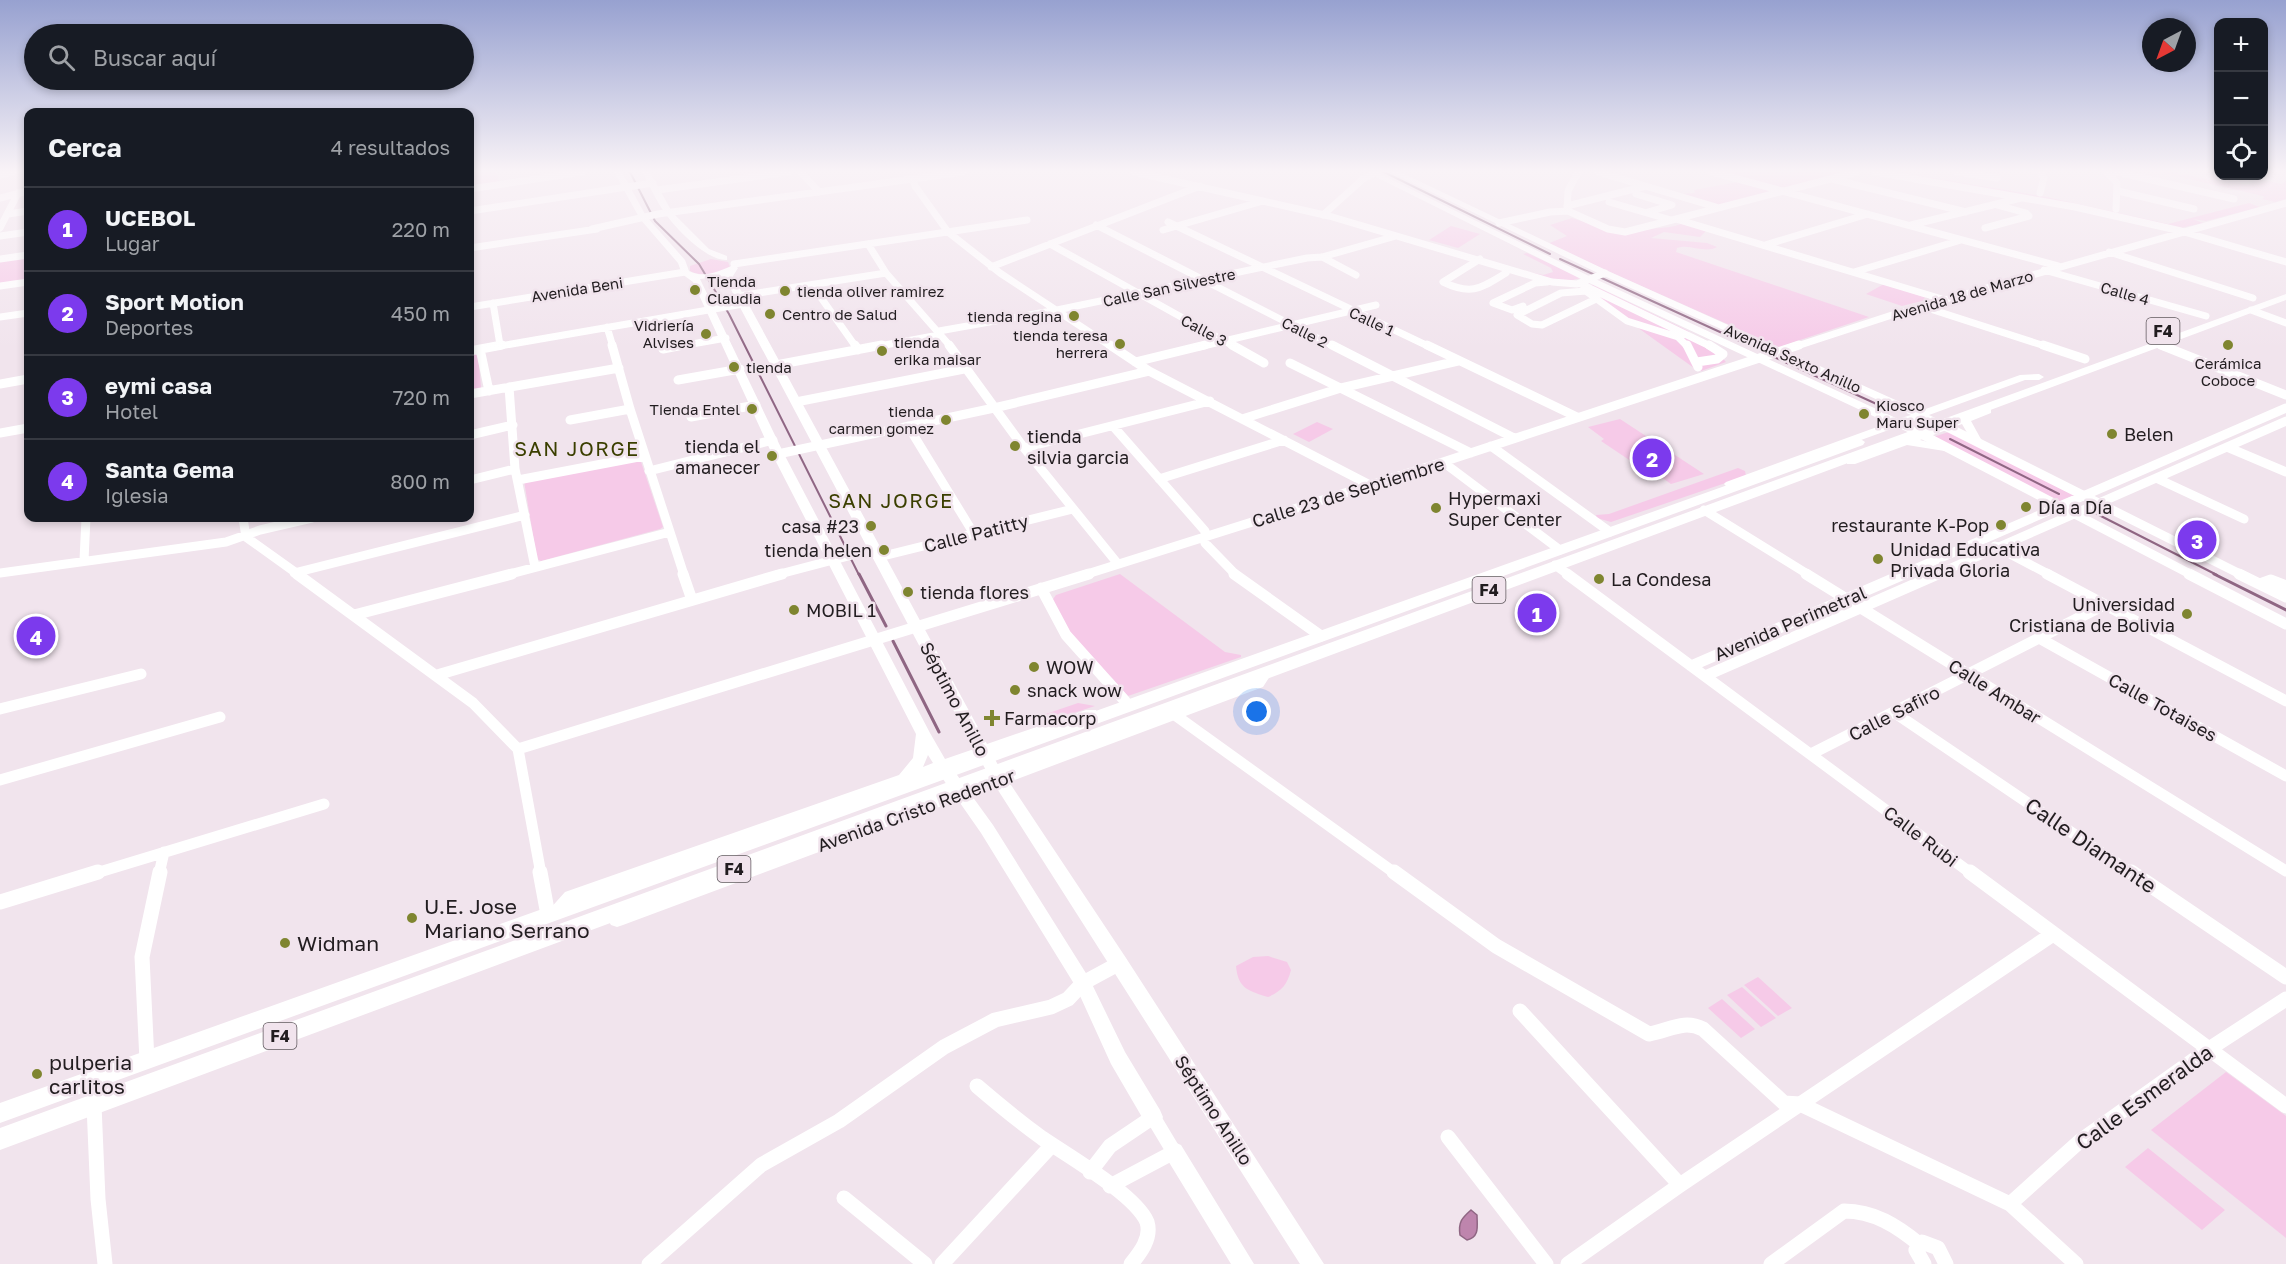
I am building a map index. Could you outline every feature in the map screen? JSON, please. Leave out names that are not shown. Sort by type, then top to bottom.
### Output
[{"type":"highway","name":"Avenida Cristo Redentor","points":[[879,806],[1038,739],[1259,667],[1555,565],[1705,506],[1728,489],[2040,381],[2157,344],[2252,304],[2286,287]]},
{"type":"highway","name":"Avenida Cristo Redentor","points":[[0,1113],[245,1025],[879,806],[1050,752],[1259,667],[1321,636],[1610,532],[1741,497],[2040,381],[2085,359],[2206,316],[2286,297]]},
{"type":"highway","name":"Avenida Cristo Redentor","points":[[0,1139],[94,1105],[554,920]]},
{"type":"highway","points":[[0,1139],[52,1111],[223,1048],[239,1037],[245,1025]]},
{"type":"highway","points":[[0,1120],[34,1101]]},
{"type":"main road","points":[[657,231],[716,308],[726,338],[778,453],[923,733],[934,768],[950,784],[950,791],[946,799]]},
{"type":"main road","points":[[686,231],[707,253],[724,258],[734,266],[725,273],[710,277],[689,273]]},
{"type":"main road","name":"Avenida Sexto Anillo","points":[[1491,231],[1587,280],[1767,355],[1898,405],[1947,427]]},
{"type":"main road","name":"Avenida Sexto Anillo","points":[[1515,231],[1566,256],[1587,280],[1767,355],[1898,423]]},
{"type":"main road","points":[[1537,254],[1553,253],[1554,250]]},
{"type":"main road","points":[[1550,261],[1550,257],[1566,256]]},
{"type":"main road","points":[[689,273],[696,261],[724,258]]},
{"type":"main road","name":"Séptimo Anillo","points":[[734,266],[729,276],[738,302],[776,365],[969,725],[991,749],[999,780],[1120,963],[1312,1264]]},
{"type":"main road","name":"Avenida Cristo Redentor","points":[[2024,377],[2040,381],[2048,387],[1947,427],[1738,503],[1705,506],[1715,490],[2024,377]]},
{"type":"main road","points":[[1898,405],[1917,409],[1937,408],[1937,414],[1941,417],[1965,420],[1977,441]]},
{"type":"main road","points":[[1874,411],[1881,422],[1880,430],[1901,432],[1905,435],[1906,441],[1930,444],[1953,451]]},
{"type":"main road","points":[[1898,423],[1923,435]]},
{"type":"main road","name":"Avenida Cristo Redentor","points":[[1233,663],[1259,667],[1258,684],[583,933],[554,920],[571,897],[1233,663]]},
{"type":"main road","points":[[969,725],[975,732],[996,740],[1020,738]]},
{"type":"main road","points":[[900,781],[914,769],[921,757],[923,733]]},
{"type":"main road","points":[[991,749],[998,767],[1024,770],[1014,788],[1014,802]]},
{"type":"main road","points":[[946,799],[977,814],[1083,983],[1118,1058],[1153,1117]]},
{"type":"main road","points":[[946,799],[952,806],[977,814]]},
{"type":"main road","points":[[1174,1152],[1243,1264]]},
{"type":"street","points":[[474,247],[579,231]]},
{"type":"street","points":[[734,266],[955,231]]},
{"type":"street","points":[[991,267],[1082,231]]},
{"type":"street","name":"Calle 2","points":[[1108,231],[1514,438]]},
{"type":"street","name":"Calle 1","points":[[1188,231],[1349,310],[1577,417]]},
{"type":"street","points":[[1379,231],[1552,282]]},
{"type":"street","points":[[1716,231],[1942,299]]},
{"type":"street","points":[[1765,245],[1812,231]]},
{"type":"street","points":[[1930,231],[2058,266]]},
{"type":"street","points":[[2181,231],[2286,262]]},
{"type":"street","name":"Avenida 18 de Marzo","points":[[1767,355],[1942,299],[2181,231]]},
{"type":"street","points":[[948,232],[991,267],[1149,371],[1370,485]]},
{"type":"street","points":[[0,236],[24,233]]},
{"type":"street","name":"Calle San Silvestre","points":[[776,365],[1322,257],[1397,236]]},
{"type":"street","points":[[1854,272],[1961,240]]},
{"type":"street","points":[[868,244],[886,273],[939,333],[1024,448],[1118,564]]},
{"type":"street","name":"Calle 3","points":[[1050,244],[1264,363]]},
{"type":"street","points":[[2109,252],[2252,304],[2286,323]]},
{"type":"street","points":[[0,259],[24,256]]},
{"type":"street","points":[[1322,257],[1356,275]]},
{"type":"street","points":[[1480,259],[1443,282],[1464,292],[1470,292],[1506,273]]},
{"type":"street","name":"Calle 4","points":[[2044,270],[2206,316]]},
{"type":"street","name":"Avenida Beni","points":[[474,306],[689,273]]},
{"type":"street","points":[[474,350],[716,308],[812,285],[886,273]]},
{"type":"street","points":[[1587,280],[1514,310],[1493,303],[1535,283],[1587,280],[1723,354],[1717,359],[1697,362]]},
{"type":"street","points":[[1586,291],[1587,280]]},
{"type":"street","points":[[0,286],[24,283]]},
{"type":"street","points":[[812,285],[858,350]]},
{"type":"street","points":[[1596,299],[1542,325],[1532,324],[1517,315],[1561,293],[1586,291],[1635,325],[1678,338],[1686,343],[1698,368],[1708,374]]},
{"type":"street","points":[[494,303],[500,345]]},
{"type":"street","points":[[1135,362],[1376,305]]},
{"type":"street","points":[[1921,306],[2085,359]]},
{"type":"street","points":[[0,317],[24,314]]},
{"type":"street","points":[[607,327],[644,456],[692,600]]},
{"type":"street","points":[[663,349],[726,338]]},
{"type":"street","points":[[2157,344],[2286,395]]},
{"type":"street","points":[[480,349],[489,390]]},
{"type":"street","name":"Calle 23 de Septiembre","points":[[518,749],[916,628],[1443,462],[1767,355]]},
{"type":"street","points":[[1242,419],[1341,388],[1458,361]]},
{"type":"street","points":[[1290,363],[1471,453]]},
{"type":"street","points":[[474,393],[619,368]]},
{"type":"street","points":[[678,380],[740,369]]},
{"type":"street","points":[[795,402],[964,369]]},
{"type":"street","points":[[778,453],[994,408],[1149,371]]},
{"type":"street","points":[[0,384],[24,379]]},
{"type":"street","points":[[509,387],[515,469],[535,567]]},
{"type":"street","points":[[1024,448],[1210,401]]},
{"type":"street","points":[[691,417],[756,405]]},
{"type":"street","name":"Avenida Perimetral","points":[[1691,666],[2286,408]]},
{"type":"street","points":[[570,420],[630,409]]},
{"type":"street","name":"Avenida Perimetral","points":[[1705,676],[2286,421]]},
{"type":"street","points":[[474,434],[513,425]]},
{"type":"street","points":[[908,426],[974,534]]},
{"type":"street","points":[[1113,426],[1205,531],[1205,543],[1209,550],[1228,569],[1321,636]]},
{"type":"street","name":"Avenida Sexto Anillo","points":[[1947,427],[2286,597]]},
{"type":"street","points":[[0,433],[24,429]]},
{"type":"street","points":[[2229,433],[2245,439]]},
{"type":"street","points":[[1923,435],[2286,624]]},
{"type":"street","points":[[649,471],[773,440]]},
{"type":"street","points":[[1159,479],[1284,440]]},
{"type":"street","points":[[1491,446],[1610,532]]},
{"type":"street","points":[[2226,447],[2286,472]]},
{"type":"street","points":[[2177,455],[2193,462]]},
{"type":"street","points":[[518,480],[644,456]]},
{"type":"street","points":[[1443,462],[1560,550]]},
{"type":"street","points":[[474,479],[515,469]]},
{"type":"street","points":[[2156,478],[2244,519]]},
{"type":"street","points":[[2121,479],[2137,487]]},
{"type":"street","name":"Calle Ambar","points":[[1705,506],[1846,599],[2286,871]]},
{"type":"street","name":"Calle Patitty","points":[[437,675],[831,559],[877,553],[974,534],[1073,509]]},
{"type":"street","points":[[294,573],[525,515]]},
{"type":"street","points":[[84,560],[86,522]]},
{"type":"street","points":[[244,522],[246,537],[473,703],[518,749],[554,920]]},
{"type":"street","points":[[0,573],[84,560],[205,546],[246,537],[260,530],[295,522]]},
{"type":"street","points":[[354,615],[669,532]]},
{"type":"street","points":[[1982,540],[2286,701]]},
{"type":"street","name":"Calle Rubi","points":[[1555,565],[2286,1106]]},
{"type":"street","points":[[2260,584],[2271,580],[2286,586]]},
{"type":"street","points":[[1041,588],[1045,600],[1074,649],[1125,701]]},
{"type":"street","name":"Calle Safiro","points":[[1811,754],[2104,604]]},
{"type":"street","name":"Calle Totaises","points":[[2039,638],[2286,776]]},
{"type":"street","points":[[0,709],[141,674]]},
{"type":"street","name":"Calle Diamante","points":[[1895,713],[2286,977]]},
{"type":"street","points":[[1175,715],[1496,946],[1636,1029],[1649,1034],[1661,1033],[1682,1023],[1693,1022],[1784,1103],[1800,1104],[2010,1204],[2076,1264]]},
{"type":"street","points":[[0,780],[220,717]]},
{"type":"street","points":[[0,902],[324,804]]},
{"type":"street","points":[[147,1060],[142,957],[164,852]]},
{"type":"street","points":[[1568,1264],[1680,1185],[2053,934]]},
{"type":"street","points":[[649,1264],[760,1165],[839,1121],[944,1047],[995,1020],[1051,1007],[1068,999],[1083,983],[1120,963]]},
{"type":"street","name":"Calle Esmeralda","points":[[2010,1204],[2080,1141],[2209,1049],[2286,999]]},
{"type":"street","points":[[1520,1011],[1680,1185]]},
{"type":"street","points":[[977,1086],[1004,1110],[1134,1204],[1146,1222],[1148,1234],[1145,1244],[1131,1264]]},
{"type":"street","points":[[94,1105],[98,1199],[105,1264]]},
{"type":"street","points":[[1090,1172],[1110,1146],[1153,1117],[1174,1152],[1110,1186]]},
{"type":"street","points":[[1448,1137],[1546,1264]]},
{"type":"street","points":[[942,1264],[1052,1145]]},
{"type":"street","points":[[844,1198],[924,1264]]},
{"type":"street","points":[[1770,1264],[1844,1211],[1857,1209],[1871,1213],[1919,1244],[1927,1242],[1937,1247],[1945,1256],[1946,1264]]},
{"type":"street","points":[[1919,1244],[1916,1251],[1924,1264]]},
{"type":"shaded area","points":[[1443,231],[1469,231],[1480,234],[1458,248],[1429,240]]},
{"type":"shaded area","points":[[1559,231],[1706,231],[1700,237],[1664,232],[1651,238],[1707,243],[1717,247],[1707,249],[1682,247],[1677,248],[1676,252],[1869,317],[1779,347],[1547,244],[1567,236]]},
{"type":"shaded area","points":[[1527,253],[1581,278],[1564,282],[1512,268],[1543,275],[1553,272],[1551,268],[1523,254]]},
{"type":"shaded area","points":[[24,256],[24,281],[0,284],[0,259]]},
{"type":"shaded area","points":[[711,259],[728,262],[730,267],[711,275],[690,271],[690,266]]},
{"type":"shaded area","points":[[1884,284],[1930,299],[1902,306],[1866,294]]},
{"type":"shaded area","points":[[1586,285],[1593,285],[1688,331],[1706,348],[1716,351],[1726,362],[1701,371],[1694,368],[1595,297]]},
{"type":"shaded area","points":[[474,354],[478,354],[481,388],[474,391]]},
{"type":"shaded area","points":[[1620,419],[1704,474],[1671,484],[1658,475],[1653,476],[1601,441],[1604,439],[1588,427]]},
{"type":"shaded area","points":[[1317,422],[1333,429],[1309,442],[1293,434]]},
{"type":"shaded area","points":[[1952,431],[2077,494],[2057,502],[1933,437]]},
{"type":"shaded area","points":[[640,459],[663,527],[541,561],[537,559],[524,481]]},
{"type":"shaded area","points":[[1738,468],[1745,471],[1746,476],[1611,522],[1597,518],[1596,515],[1609,514]]},
{"type":"shaded area","points":[[1120,574],[1225,652],[1241,655],[1241,657],[1128,696],[1113,679],[1078,648],[1051,602],[1056,595]]},
{"type":"shaded area","points":[[1078,703],[1095,706],[1037,725],[1033,723],[1040,716]]},
{"type":"shaded area","points":[[1268,956],[1287,962],[1291,970],[1283,987],[1268,997],[1246,988],[1239,980],[1236,966],[1253,957]]},
{"type":"shaded area","points":[[1758,977],[1792,1008],[1778,1016],[1744,985]]},
{"type":"shaded area","points":[[1742,987],[1776,1018],[1761,1027],[1727,995]]},
{"type":"shaded area","points":[[1722,999],[1755,1029],[1741,1038],[1708,1008]]},
{"type":"shaded area","points":[[2226,1072],[2286,1116],[2286,1238],[2151,1130]]},
{"type":"shaded area","points":[[2148,1148],[2225,1210],[2202,1230],[2125,1167]]},
{"type":"shaded area","points":[[1471,1210],[1477,1215],[1477,1230],[1471,1239],[1467,1240],[1460,1235],[1460,1223]]},
{"type":"waterway","points":[[665,231],[699,264],[729,314],[846,548]]},
{"type":"waterway","points":[[1503,231],[1550,254]]},
{"type":"waterway","points":[[1560,259],[1766,353]]},
{"type":"waterway","points":[[1774,357],[1894,412]]},
{"type":"waterway","points":[[1950,439],[2059,494]]},
{"type":"waterway","points":[[2093,512],[2217,575]]},
{"type":"waterway","points":[[851,559],[859,575]]},
{"type":"waterway","points":[[859,574],[886,626]]},
{"type":"waterway","points":[[2214,574],[2286,610]]},
{"type":"waterway","points":[[893,641],[939,732]]},
{"type":"place","name":"Tienda Claudia","points":[[695,290]]},
{"type":"place","name":"tienda oliver ramirez","points":[[785,291]]},
{"type":"place","name":"Centro de Salud","points":[[770,314]]},
{"type":"place","name":"tienda regina","points":[[1074,316]]},
{"type":"place","name":"Vidriería Alvises","points":[[706,334]]},
{"type":"place","name":"tienda teresa herrera","points":[[1120,344]]},
{"type":"place","name":"Cerámica Coboce","points":[[2228,345]]},
{"type":"place","name":"tienda erika maisar","points":[[882,351]]},
{"type":"place","name":"tienda","points":[[734,367]]},
{"type":"place","name":"Tienda Entel","points":[[752,409]]},
{"type":"place","name":"Kiosco Maru Super","points":[[1864,414]]},
{"type":"place","name":"tienda carmen gomez","points":[[946,420]]},
{"type":"place","name":"Belen","points":[[2112,434]]},
{"type":"place","name":"tienda silvia garcia","points":[[1015,446]]},
{"type":"place","name":"tienda el amanecer","points":[[772,456]]},
{"type":"place","name":"Sport Motion","points":[[1652,458]]},
{"type":"place","name":"Día a Día","points":[[2026,507]]},
{"type":"place","name":"Hypermaxi Super Center","points":[[1436,508]]},
{"type":"place","name":"restaurante K-Pop","points":[[2001,525]]},
{"type":"place","name":"casa #23","points":[[871,526]]},
{"type":"place","name":"eymi casa","points":[[2197,540]]},
{"type":"place","name":"tienda helen","points":[[884,550]]},
{"type":"place","name":"Unidad Educativa Privada Gloria","points":[[1878,559]]},
{"type":"place","name":"La Condesa","points":[[1599,579]]},
{"type":"place","name":"tienda flores","points":[[908,592]]},
{"type":"place","name":"MOBIL 1","points":[[794,610]]},
{"type":"place","name":"UCEBOL","points":[[1537,613]]},
{"type":"place","name":"Universidad Cristiana de Bolivia","points":[[2187,614]]},
{"type":"place","name":"Santa Gema","points":[[36,636]]},
{"type":"place","name":"WOW","points":[[1034,667]]},
{"type":"place","name":"snack wow","points":[[1015,690]]},
{"type":"place","name":"Farmacorp","points":[[992,718]]},
{"type":"place","name":"U.E. Jose Mariano Serrano","points":[[412,918]]},
{"type":"place","name":"Widman","points":[[285,943]]},
{"type":"place","name":"pulperia carlitos","points":[[37,1074]]},
{"type":"district","name":"SAN JORGE","points":[[577,448]]},
{"type":"district","name":"SAN JORGE","points":[[891,500]]}]
